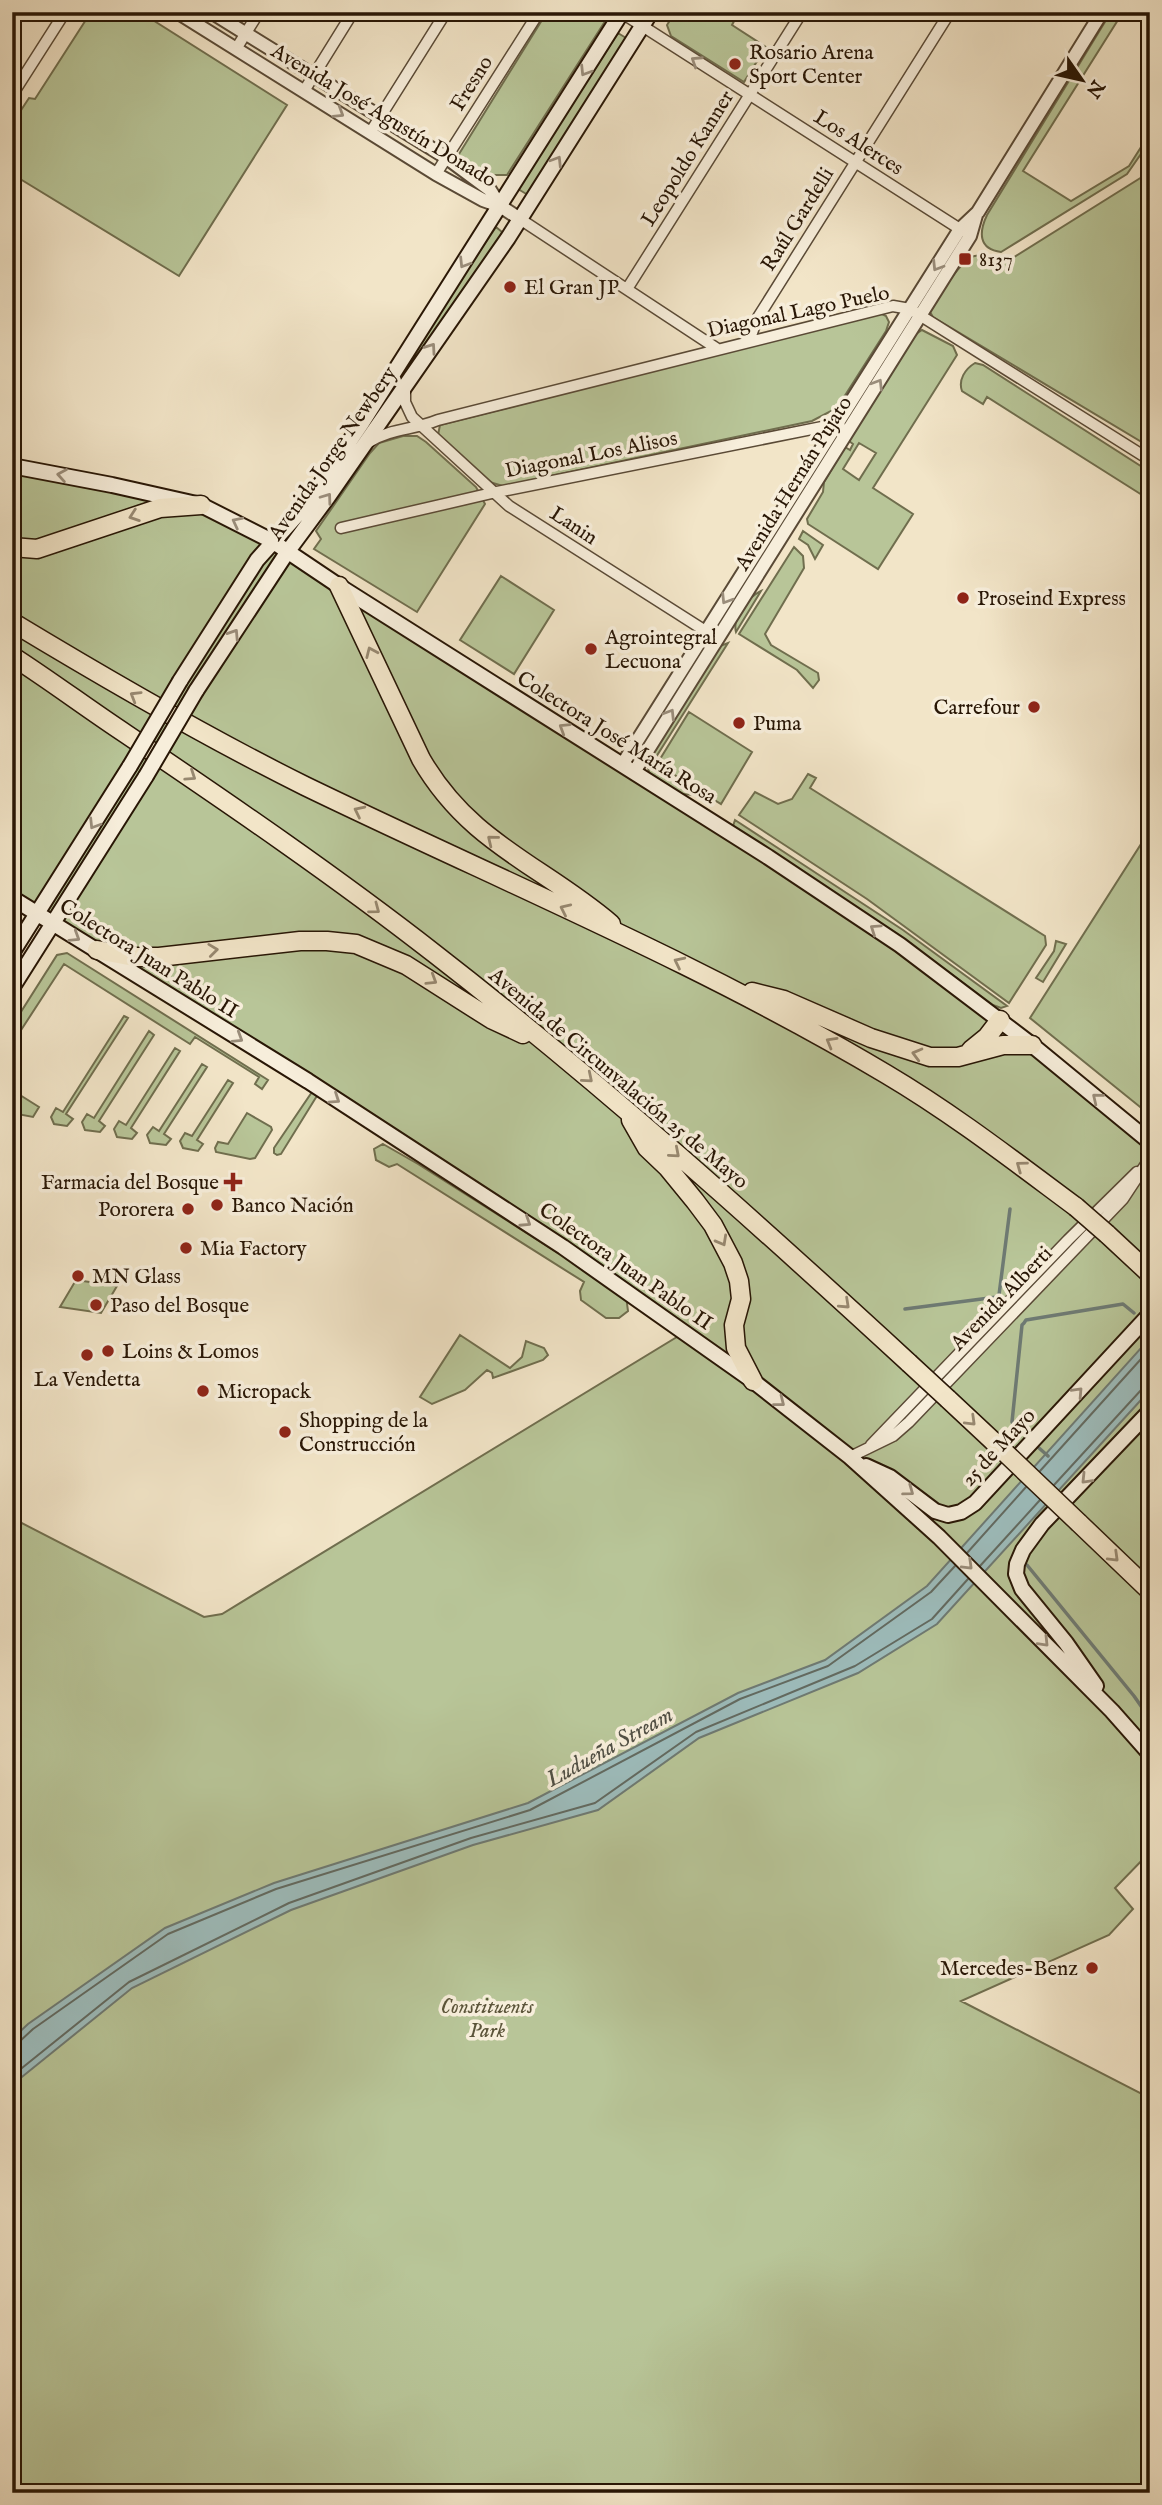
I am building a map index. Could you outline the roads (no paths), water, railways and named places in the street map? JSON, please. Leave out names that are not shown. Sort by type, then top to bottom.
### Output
[{"type":"highway","points":[[12,547],[37,549],[160,508],[201,505]]},
{"type":"highway","points":[[339,586],[435,783],[466,817],[500,846],[586,903],[627,937]]},
{"type":"highway","points":[[12,622],[145,702],[212,738],[730,988],[889,1076],[945,1112],[1076,1207],[1150,1274]]},
{"type":"highway","name":"Avenida de Circunvalación 25 de Mayo","points":[[12,656],[311,860],[435,954],[551,1048],[624,1108],[799,1262],[1150,1591]]},
{"type":"highway","points":[[97,950],[134,957],[159,957],[300,941],[327,940],[356,944],[406,965],[491,1019],[551,1048]]},
{"type":"highway","points":[[730,988],[784,1000],[905,1050],[930,1057],[958,1057],[1003,1045],[1032,1045]]},
{"type":"highway","points":[[958,1057],[980,1043],[1000,1020]]},
{"type":"highway","points":[[624,1108],[647,1148],[668,1168],[713,1225],[733,1263],[741,1299],[734,1325],[736,1348],[753,1381]]},
{"type":"main road","name":"Avenida Jorge Newbery","points":[[12,988],[146,776],[196,691],[288,551],[520,219],[651,12]]},
{"type":"main road","name":"Avenida Jorge Newbery","points":[[12,953],[257,560],[307,504],[339,457],[622,13]]},
{"type":"main road","name":"Colectora José María Rosa","points":[[12,466],[201,505],[272,541],[768,857],[900,945],[1032,1045],[1150,1142]]},
{"type":"main road","name":"Colectora Juan Pablo II","points":[[12,898],[308,1081],[563,1247],[753,1381],[850,1457],[939,1537],[1112,1711],[1150,1754]]},
{"type":"main road","name":"25 de Mayo","points":[[850,1457],[890,1477],[935,1511],[948,1515],[961,1513],[975,1503],[1150,1314]]},
{"type":"main road","points":[[1112,1711],[1066,1643],[1022,1589],[1016,1574],[1017,1564],[1023,1550],[1042,1524],[1150,1411]]},
{"type":"street","points":[[12,95],[16,82],[65,12]]},
{"type":"street","name":"Avenida José Agustín Donado","points":[[177,12],[436,174],[520,219]]},
{"type":"street","name":"Avenida José Agustín Donado","points":[[211,12],[447,158],[490,190],[500,206]]},
{"type":"street","points":[[236,49],[259,12]]},
{"type":"street","points":[[304,91],[353,12]]},
{"type":"street","points":[[370,133],[446,12]]},
{"type":"street","name":"Fresno","points":[[436,174],[539,12]]},
{"type":"street","name":"Leopoldo Kanner","points":[[627,289],[802,12]]},
{"type":"street","name":"Raúl Gardelli","points":[[749,341],[757,318],[950,12]]},
{"type":"street","name":"Avenida Hernán Pujato","points":[[628,768],[718,639],[843,428],[1102,12]]},
{"type":"street","name":"Los Alerces","points":[[622,13],[965,233]]},
{"type":"street","points":[[520,219],[716,348]]},
{"type":"street","name":"Diagonal Lago Puelo","points":[[365,444],[394,430],[408,430],[438,419],[893,306],[915,313],[1150,460]]},
{"type":"street","points":[[405,386],[407,410],[422,426]]},
{"type":"street","name":"Lanin","points":[[422,426],[509,506],[718,639]]},
{"type":"street","name":"Avenida Hernán Pujato","points":[[628,768],[706,632],[843,428]]},
{"type":"street","name":"Diagonal Los Alisos","points":[[341,528],[492,493],[843,428]]},
{"type":"street","name":"Avenida Alberti","points":[[850,1457],[892,1436],[917,1414],[1123,1199],[1149,1160]]},
{"type":"water","points":[[1150,1338],[1150,1390],[937,1624],[858,1673],[699,1738],[598,1810],[473,1845],[291,1910],[132,1988],[12,2085],[12,2039],[28,2024],[165,1928],[274,1883],[528,1803],[738,1693],[825,1660],[927,1586]]},
{"type":"waterway","points":[[997,1297],[1010,1209]]},
{"type":"waterway","points":[[905,1309],[997,1297]]},
{"type":"waterway","points":[[1024,1323],[1026,1320],[1123,1304],[1134,1313]]},
{"type":"waterway","points":[[1019,1431],[1012,1422],[1024,1323]]},
{"type":"waterway","points":[[1039,1448],[1048,1456]]},
{"type":"waterway","points":[[1027,1565],[1150,1719]]},
{"type":"place","name":"Rosario Arena Sport Center","points":[[735,64]]},
{"type":"place","name":"8137","points":[[965,259]]},
{"type":"place","name":"El Gran JP","points":[[510,287]]},
{"type":"place","name":"Proseind Express","points":[[963,598]]},
{"type":"place","name":"Agrointegral Lecuona","points":[[591,649]]},
{"type":"place","name":"Carrefour","points":[[1034,707]]},
{"type":"place","name":"Puma","points":[[739,723]]},
{"type":"place","name":"Farmacia del Bosque","points":[[233,1182]]},
{"type":"place","name":"Banco Nación","points":[[217,1205]]},
{"type":"place","name":"Pororera","points":[[188,1209]]},
{"type":"place","name":"Mia Factory","points":[[186,1248]]},
{"type":"place","name":"MN Glass","points":[[78,1276]]},
{"type":"place","name":"Paso del Bosque","points":[[96,1305]]},
{"type":"place","name":"Loins & Lomos","points":[[108,1351]]},
{"type":"place","name":"La Vendetta","points":[[87,1355]]},
{"type":"place","name":"Micropack","points":[[203,1391]]},
{"type":"place","name":"Shopping de la Construcción","points":[[285,1432]]},
{"type":"place","name":"Mercedes-Benz","points":[[1092,1968]]},
{"type":"water label","name":"Ludueña Stream","points":[[609,1746]]},
{"type":"park label","name":"Constituents Park","points":[[487,2018]]}]
